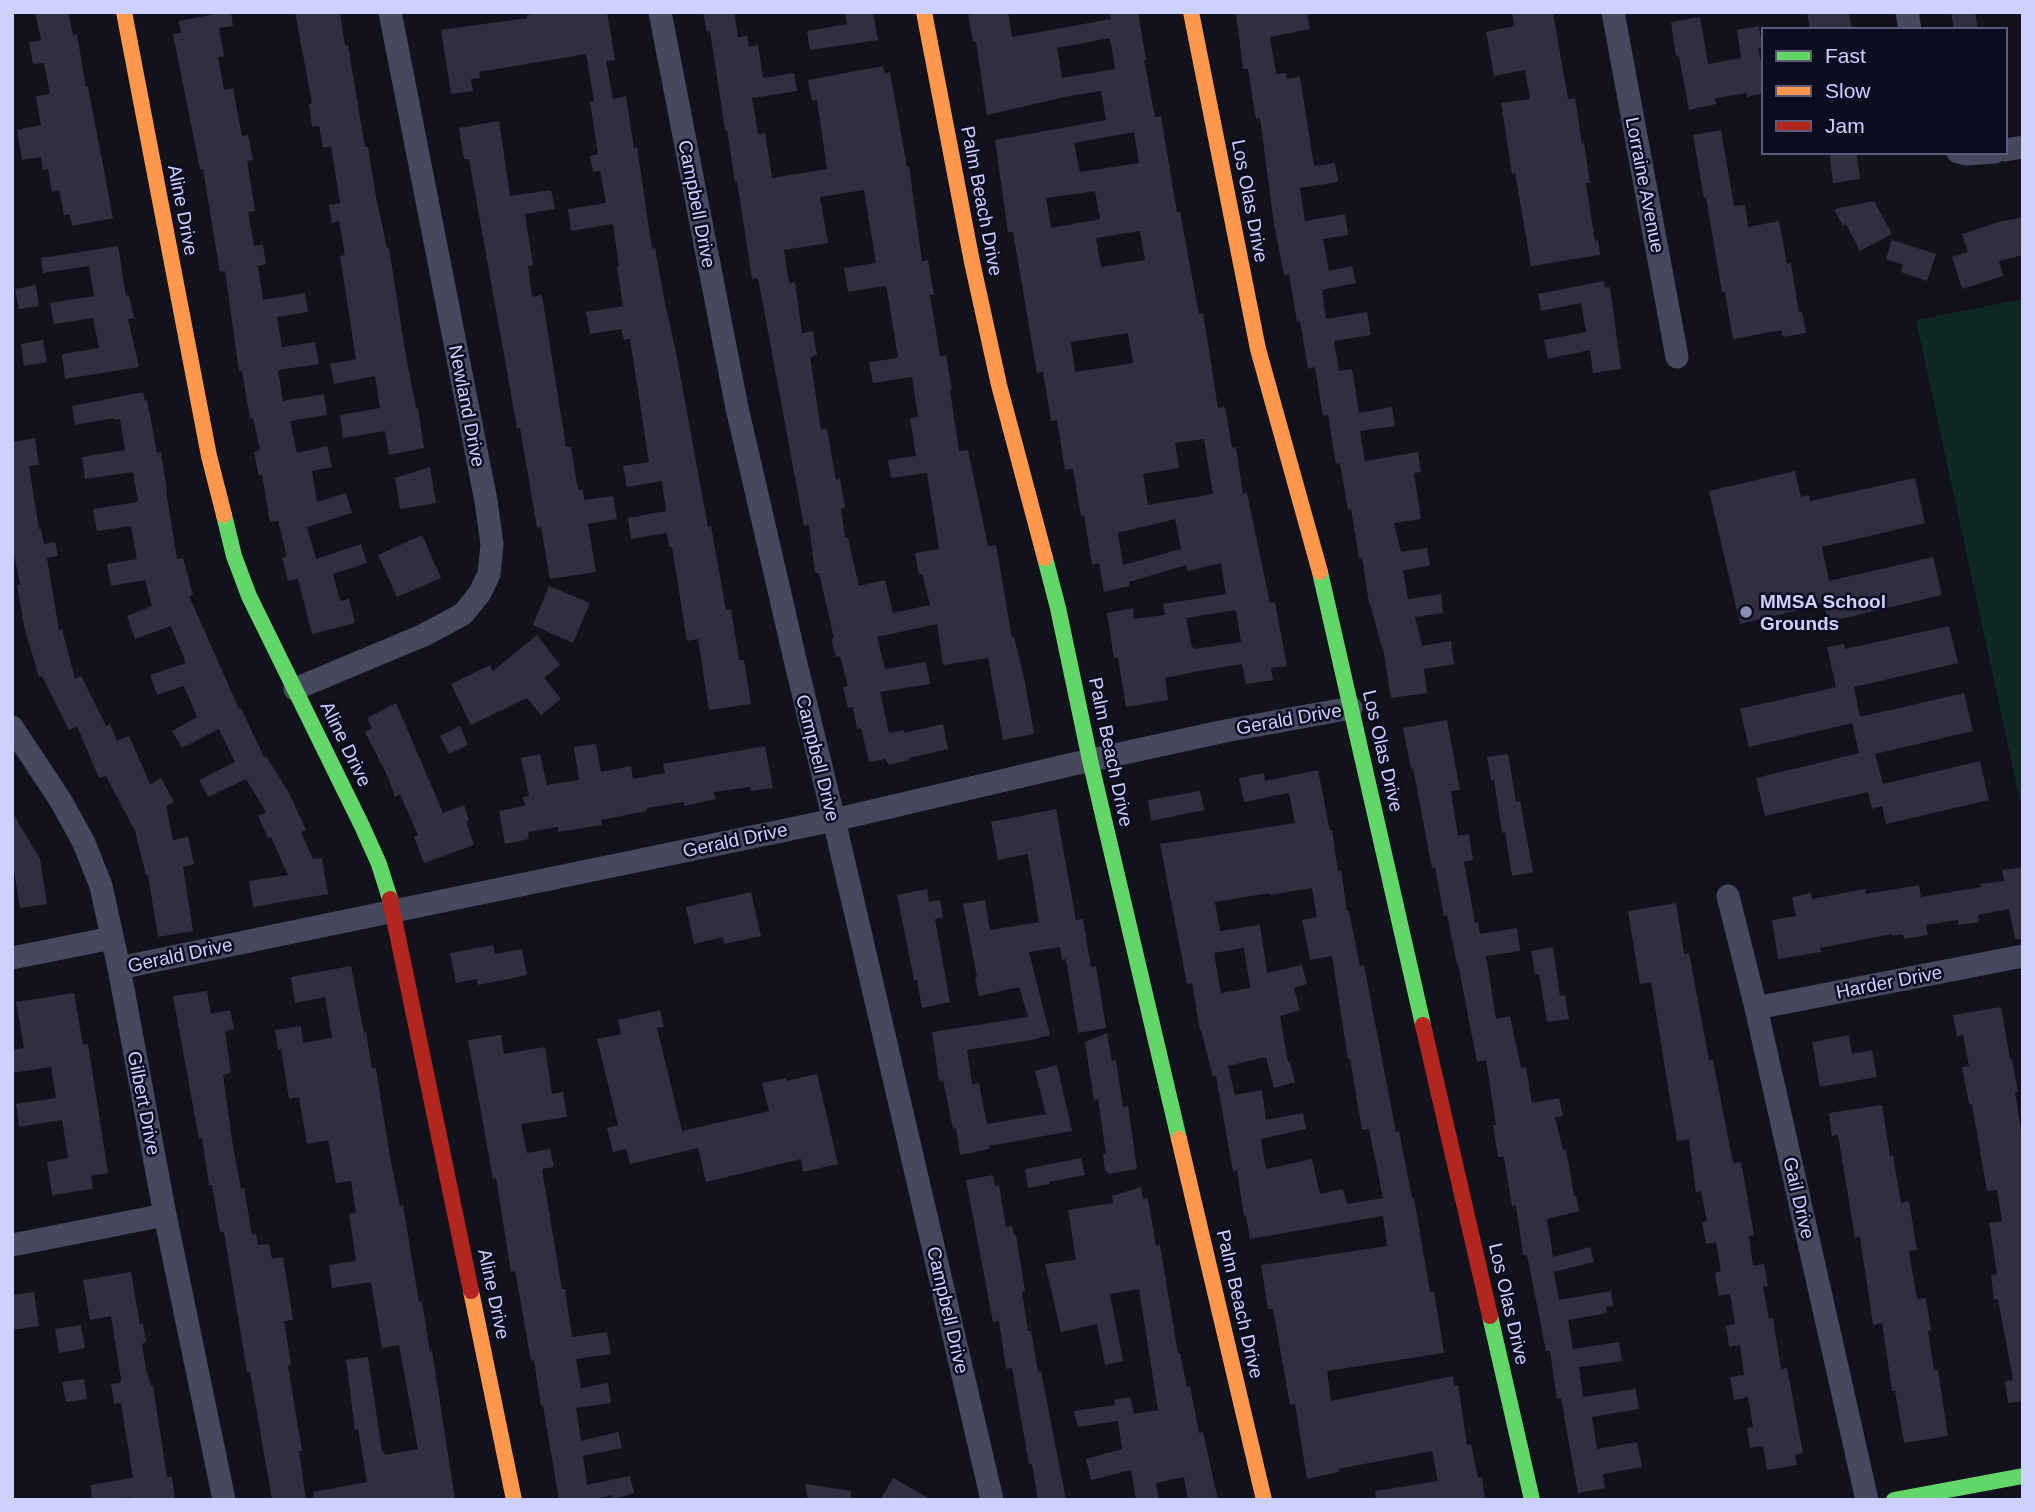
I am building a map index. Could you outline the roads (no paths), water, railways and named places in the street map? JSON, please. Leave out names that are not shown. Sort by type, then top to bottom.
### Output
[{"type":"street","name":"Aline Drive","points":[[124,12],[209,456],[234,556],[249,596],[362,826],[379,864],[394,911],[514,1500]]},
{"type":"street","name":"Newland Drive","points":[[295,689],[424,635],[463,614],[480,593],[489,575],[492,544],[486,500],[390,12]]},
{"type":"street","name":"Campbell Drive","points":[[660,12],[737,408],[992,1500]]},
{"type":"street","name":"Palm Beach Drive","points":[[924,12],[972,262],[999,385],[1058,608],[1090,760],[1264,1500]]},
{"type":"street","name":"Los Olas Drive","points":[[1191,12],[1258,349],[1320,573],[1532,1500]]},
{"type":"street","name":"Lorraine Avenue","points":[[1613,12],[1677,357]]},
{"type":"street","name":"Gerald Drive","points":[[119,968],[834,820],[1226,731],[1351,708]]},
{"type":"street","name":"Gilbert Drive","points":[[12,727],[61,801],[84,843],[101,886],[224,1500]]},
{"type":"street","name":"Gail Drive","points":[[1728,896],[1867,1500]]},
{"type":"street","name":"Gerald Drive","points":[[12,958],[112,938]]},
{"type":"street","name":"Harder Drive","points":[[1756,1009],[2023,956]]},
{"type":"street","points":[[12,1245],[165,1215]]},
{"type":"street","points":[[1894,1500],[2023,1476]]},
{"type":"place","name":"MMSA School Grounds","points":[[1746,612]]}]
